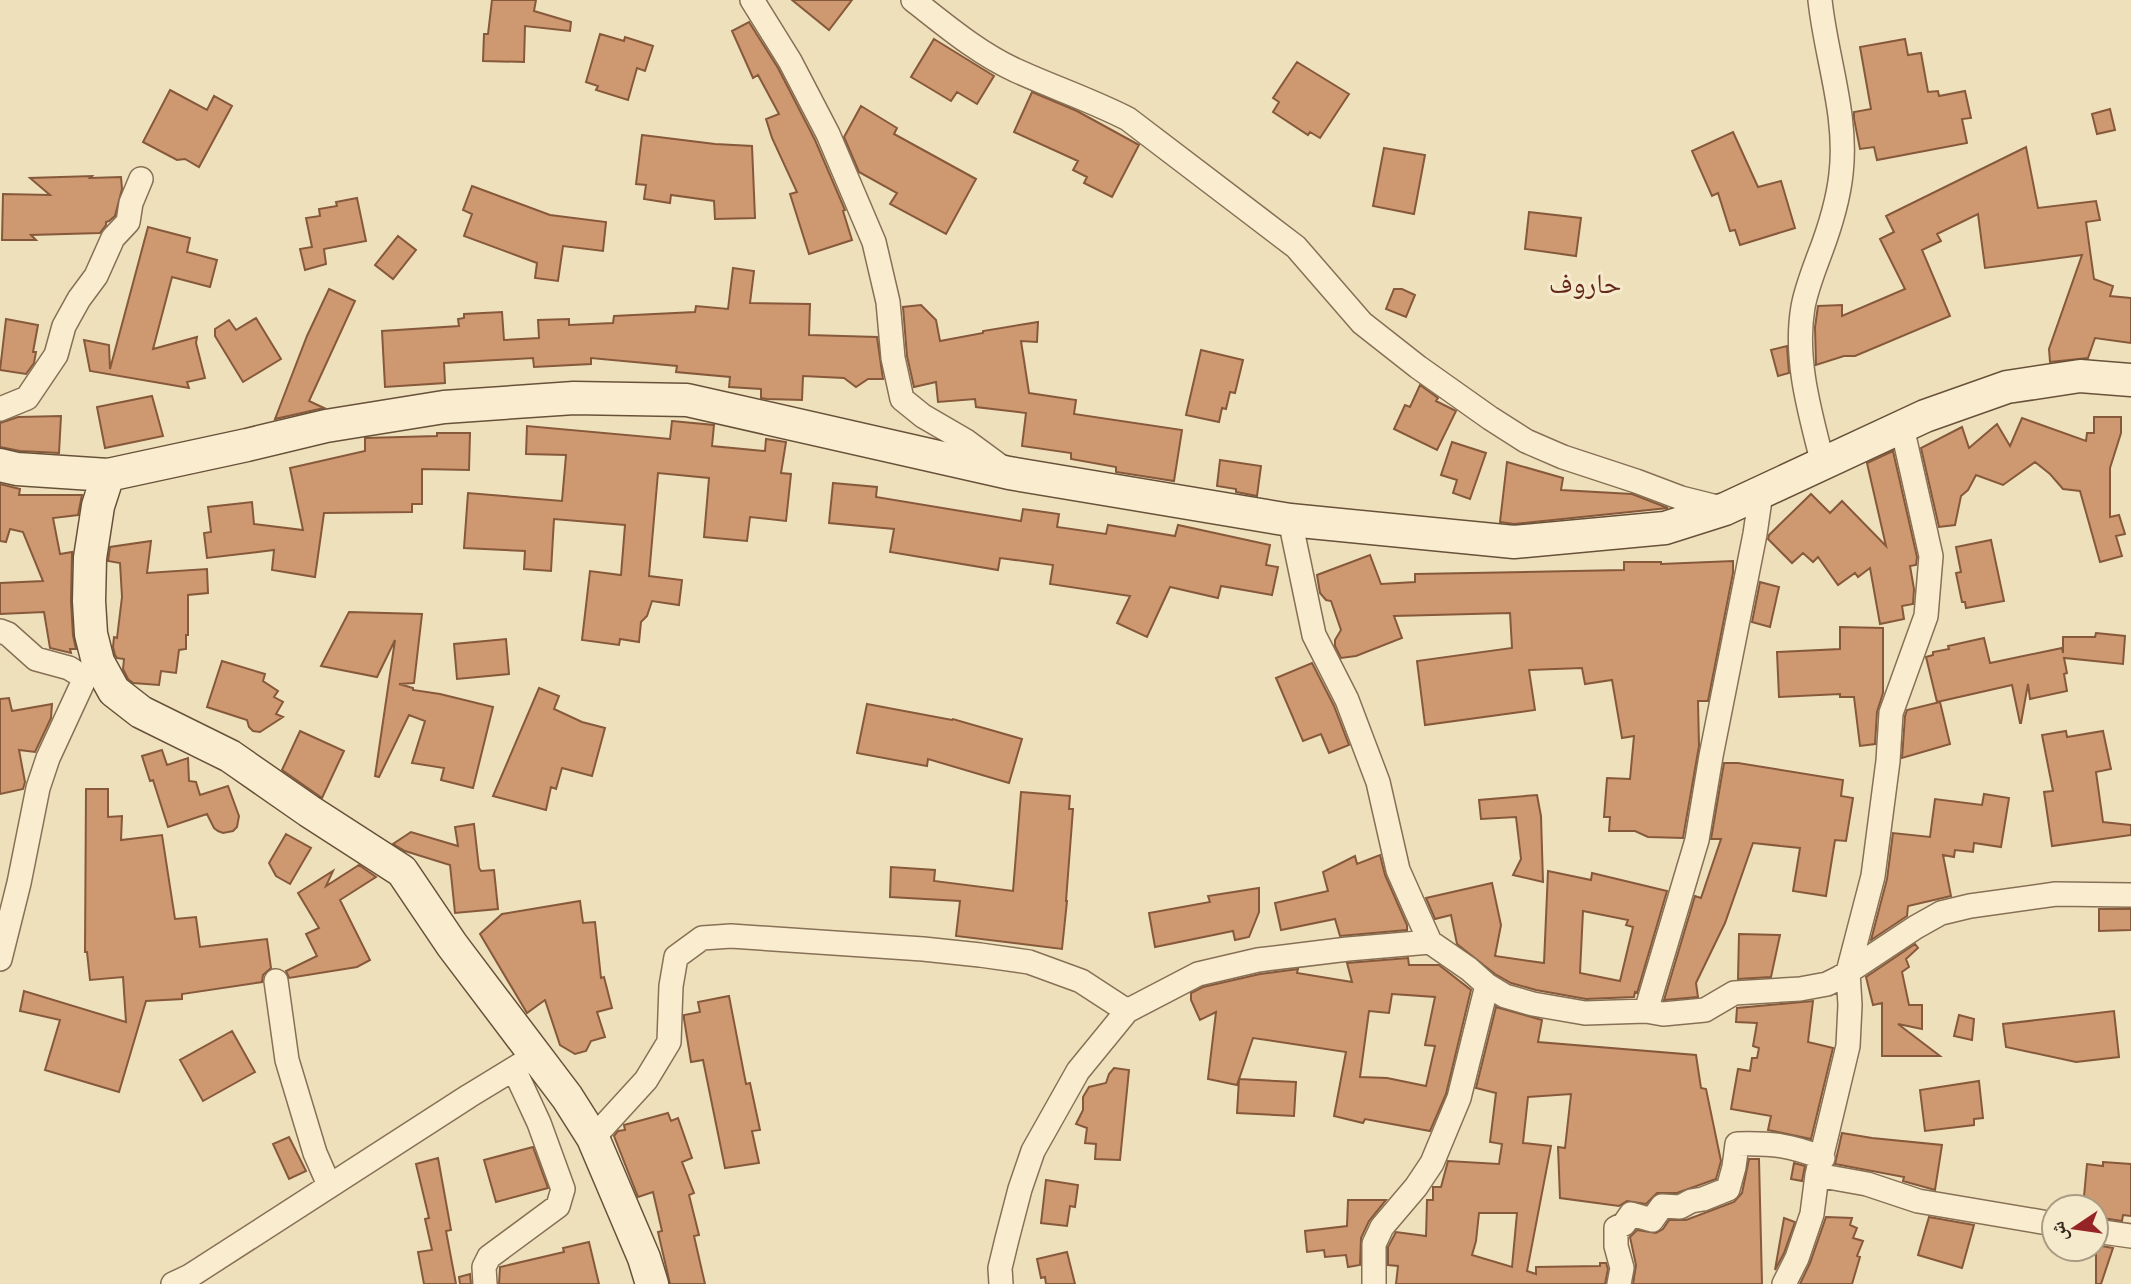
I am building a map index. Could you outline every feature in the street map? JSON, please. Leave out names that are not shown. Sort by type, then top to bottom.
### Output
[{"type":"street","points":[[752,0],[784,51],[828,134],[874,242],[888,302],[902,399],[1009,473]]},
{"type":"street","points":[[913,0],[972,44],[1012,69],[1097,103],[1128,119],[1296,247],[1362,323],[1418,367],[1526,441],[1563,457],[1681,498],[1725,509]]},
{"type":"street","points":[[1820,0],[1838,99],[1842,132],[1841,173],[1834,211],[1803,305],[1800,342],[1808,407],[1823,464]]},
{"type":"street","points":[[0,409],[27,398],[50,366],[64,326],[96,276],[113,238],[128,222],[131,203],[141,179]]},
{"type":"street","points":[[0,466],[107,475],[326,426],[444,407],[575,398],[687,400],[1009,473],[1290,520],[1514,542],[1665,528],[1725,509],[1925,416],[2007,387],[2080,376],[2131,380]]},
{"type":"street","points":[[1784,1284],[1797,1258],[1812,1214],[1820,1166],[1848,1046],[1848,972],[1873,876],[1888,761],[1891,713],[1926,616],[1931,556],[1902,427]]},
{"type":"street","points":[[0,958],[19,883],[38,788],[48,758],[92,670],[90,558],[97,506],[107,475]]},
{"type":"street","points":[[1646,1012],[1697,840],[1761,493]]},
{"type":"street","points":[[1290,520],[1314,635],[1347,700],[1378,782],[1398,870],[1430,942],[1505,996],[1585,1013],[1663,1014],[1705,1010],[1734,993],[1800,989],[1827,984],[1941,913],[1970,906],[2056,894],[2131,895]]},
{"type":"street","points":[[0,631],[8,634],[36,659],[69,668],[92,670],[141,712],[230,756],[402,871],[525,1062],[567,1097],[593,1138],[644,1258],[652,1284]]},
{"type":"street","points":[[593,1138],[646,1080],[669,1042],[671,986],[677,957],[702,939],[731,936],[923,949],[1030,962],[1081,981],[1127,1011]]},
{"type":"street","points":[[1000,1284],[1000,1268],[1007,1239],[1020,1189],[1034,1151],[1078,1071],[1127,1011],[1198,974],[1246,963],[1348,949],[1430,942]]},
{"type":"street","points":[[276,981],[287,1060],[315,1153],[329,1185]]},
{"type":"street","points":[[1374,1284],[1374,1244],[1382,1227],[1416,1187],[1432,1163],[1459,1098],[1487,985]]},
{"type":"street","points":[[173,1284],[190,1276],[525,1062]]},
{"type":"street","points":[[485,1284],[484,1267],[489,1257],[558,1206],[563,1189],[539,1123],[525,1062]]},
{"type":"street","points":[[1619,1284],[1622,1268],[1616,1246],[1616,1228],[1624,1224],[1631,1214],[1652,1220],[1662,1206],[1680,1207],[1728,1189],[1737,1144],[1762,1143],[1797,1147],[1820,1166],[1918,1201],[2040,1222]]},
{"type":"street","points":[[2110,1233],[2131,1236]]},
{"type":"street","points":[[209,1284],[216,1258]]},
{"type":"building","points":[[492,0],[536,0],[534,11],[571,22],[570,31],[525,26],[524,62],[483,61],[484,34],[488,34]]},
{"type":"building","points":[[792,0],[852,0],[829,30]]},
{"type":"building","points":[[749,22],[778,68],[815,140],[845,210],[843,211],[852,240],[809,254],[790,194],[797,192],[766,119],[779,114],[758,75],[753,78],[732,31]]},
{"type":"building","points":[[600,34],[624,41],[625,37],[653,46],[645,71],[637,68],[628,100],[596,90],[598,86],[586,82]]},
{"type":"building","points":[[934,39],[994,76],[977,104],[957,92],[951,101],[911,77]]},
{"type":"building","points":[[1905,39],[1908,55],[1921,53],[1928,92],[1938,91],[1939,96],[1965,91],[1971,118],[1962,119],[1967,143],[1877,160],[1874,147],[1860,149],[1854,119],[1854,112],[1871,109],[1860,47]]},
{"type":"building","points":[[1297,62],[1349,94],[1320,138],[1310,132],[1308,135],[1273,112],[1279,102],[1273,98]]},
{"type":"building","points":[[170,90],[207,110],[214,96],[232,106],[199,167],[185,159],[177,160],[143,142]]},
{"type":"building","points":[[1032,92],[1077,111],[1139,145],[1112,197],[1084,183],[1087,177],[1073,170],[1078,161],[1014,132]]},
{"type":"building","points":[[861,106],[897,128],[894,134],[976,179],[946,234],[890,204],[897,193],[859,172],[844,137]]},
{"type":"building","points":[[2110,109],[2115,130],[2097,134],[2092,114]]},
{"type":"building","points":[[1733,132],[1758,187],[1781,181],[1795,228],[1740,245],[1735,230],[1730,231],[1718,193],[1712,196],[1692,151]]},
{"type":"building","points":[[642,135],[752,146],[755,218],[715,219],[714,201],[671,195],[670,203],[644,199],[646,185],[636,184]]},
{"type":"building","points":[[2026,147],[2038,208],[2096,201],[2100,220],[2086,222],[2094,279],[2113,286],[2110,296],[2131,298],[2131,343],[2095,338],[2088,358],[2050,362],[2049,349],[2082,255],[1985,268],[1978,214],[1937,234],[1941,241],[1922,250],[1950,316],[1855,356],[1844,356],[1816,365],[1815,327],[1818,306],[1842,305],[1842,316],[1905,289],[1880,239],[1894,232],[1886,216]]},
{"type":"building","points":[[1384,148],[1425,155],[1414,214],[1373,206]]},
{"type":"building","points":[[92,176],[90,178],[121,177],[122,189],[115,216],[106,222],[100,233],[31,235],[36,240],[2,240],[3,194],[50,195],[30,178]]},
{"type":"building","points":[[472,186],[550,215],[606,222],[603,251],[563,246],[558,281],[535,278],[537,263],[464,236],[472,214],[463,210]]},
{"type":"building","points":[[357,198],[366,241],[324,249],[326,264],[305,270],[300,249],[312,247],[306,218],[320,216],[319,209],[337,206],[336,202]]},
{"type":"building","points":[[1529,212],[1581,218],[1576,256],[1525,249]]},
{"type":"building","points":[[148,227],[190,238],[187,252],[217,260],[210,287],[172,277],[153,349],[197,337],[196,343],[205,378],[187,382],[189,388],[90,371],[84,340],[109,345],[110,369]]},
{"type":"building","points":[[398,236],[416,250],[393,279],[375,265]]},
{"type":"building","points":[[733,268],[754,271],[750,303],[810,304],[809,335],[877,337],[883,379],[868,379],[856,387],[844,378],[803,376],[802,400],[767,399],[761,398],[761,389],[729,387],[730,377],[676,372],[677,366],[591,358],[591,364],[534,367],[533,358],[444,363],[445,383],[385,387],[382,331],[459,326],[458,319],[464,318],[464,314],[502,312],[504,340],[539,338],[538,320],[569,319],[569,325],[613,323],[614,316],[695,312],[696,306],[728,309]]},
{"type":"building","points":[[329,289],[355,301],[309,401],[324,408],[275,419],[307,336]]},
{"type":"building","points":[[1394,289],[1402,289],[1415,295],[1406,317],[1386,309]]},
{"type":"building","points":[[921,305],[936,320],[940,341],[1038,322],[1037,342],[1021,341],[1029,393],[1076,400],[1074,414],[1182,430],[1174,481],[1116,472],[1116,467],[1071,459],[1071,453],[1022,446],[1026,413],[976,407],[975,399],[938,402],[936,382],[914,387],[907,356],[903,307]]},
{"type":"building","points":[[256,318],[281,359],[243,382],[215,336],[215,329],[229,320],[236,330]]},
{"type":"building","points":[[6,319],[38,325],[33,352],[36,352],[34,363],[26,374],[0,370]]},
{"type":"building","points":[[1787,346],[1789,373],[1778,376],[1771,350]]},
{"type":"building","points":[[1201,350],[1243,360],[1235,393],[1230,392],[1219,422],[1186,415]]},
{"type":"building","points":[[1420,385],[1438,398],[1436,401],[1456,411],[1437,450],[1394,429],[1405,405],[1410,407]]},
{"type":"building","points":[[152,396],[163,436],[105,448],[97,407]]},
{"type":"building","points":[[61,416],[59,453],[0,447],[0,423],[18,417]]},
{"type":"building","points":[[2094,417],[2121,417],[2121,433],[2110,468],[2110,517],[2119,515],[2125,534],[2116,536],[2122,556],[2100,562],[2080,491],[2063,489],[2035,462],[2003,485],[1976,475],[1968,490],[1961,496],[1955,525],[1939,527],[1921,448],[1962,427],[1969,448],[1997,424],[2010,446],[2022,418],[2086,441],[2087,433],[2094,433]]},
{"type":"building","points":[[672,421],[714,425],[712,446],[765,451],[766,439],[786,442],[781,473],[791,474],[786,521],[750,517],[747,541],[704,537],[709,478],[658,473],[649,576],[682,580],[679,605],[652,601],[647,616],[641,622],[639,642],[620,639],[619,645],[582,640],[590,571],[621,575],[625,525],[554,519],[551,571],[524,569],[525,551],[464,548],[468,493],[562,501],[566,455],[526,454],[527,426],[670,439]]},
{"type":"building","points":[[437,433],[470,433],[469,470],[422,469],[422,504],[412,504],[412,512],[324,513],[315,577],[272,570],[274,550],[207,558],[204,533],[211,532],[208,507],[252,502],[254,524],[303,530],[290,468],[365,451],[365,438],[437,436]]},
{"type":"building","points":[[1452,442],[1486,453],[1470,499],[1453,493],[1457,480],[1441,475]]},
{"type":"building","points":[[1893,451],[1917,557],[1916,565],[1910,566],[1914,589],[1913,604],[1902,606],[1904,619],[1880,624],[1870,568],[1858,577],[1855,573],[1838,585],[1818,557],[1813,562],[1803,553],[1792,563],[1768,539],[1811,494],[1830,513],[1842,501],[1886,546],[1867,463]]},
{"type":"building","points":[[1220,460],[1261,466],[1257,496],[1217,486]]},
{"type":"building","points":[[1507,462],[1563,478],[1561,490],[1632,494],[1668,508],[1514,524],[1500,522]]},
{"type":"building","points":[[833,483],[877,487],[876,497],[1021,521],[1023,509],[1059,514],[1057,527],[1106,534],[1108,525],[1175,536],[1178,525],[1270,545],[1266,565],[1278,567],[1272,595],[1221,586],[1218,598],[1170,587],[1147,637],[1117,623],[1130,596],[1050,584],[1053,565],[1000,558],[998,570],[890,552],[894,529],[829,523]]},
{"type":"building","points":[[0,484],[20,489],[19,495],[82,495],[78,515],[53,518],[60,554],[72,552],[71,602],[76,649],[70,649],[71,653],[50,648],[44,612],[0,614],[0,583],[43,581],[23,532],[10,529],[6,542],[0,541]]},
{"type":"building","points":[[1991,540],[2004,601],[1966,608],[1965,602],[1962,602],[1956,573],[1961,572],[1956,547]]},
{"type":"building","points":[[151,541],[147,573],[207,569],[208,593],[188,595],[186,649],[179,650],[176,673],[161,671],[159,685],[133,683],[123,669],[124,659],[115,655],[114,637],[117,638],[122,597],[120,563],[108,561],[110,547]]},
{"type":"building","points":[[1370,555],[1381,584],[1415,582],[1415,574],[1624,570],[1624,562],[1661,564],[1733,561],[1733,573],[1708,701],[1698,701],[1699,746],[1683,838],[1648,837],[1635,831],[1609,831],[1610,817],[1604,817],[1607,778],[1630,779],[1634,736],[1622,738],[1612,680],[1585,684],[1582,668],[1529,670],[1535,710],[1425,725],[1417,661],[1512,648],[1510,613],[1394,616],[1402,638],[1356,656],[1341,658],[1335,640],[1341,630],[1331,601],[1326,600],[1320,593],[1317,575]]},
{"type":"building","points":[[1760,582],[1779,587],[1770,627],[1752,622]]},
{"type":"building","points":[[349,612],[422,614],[414,683],[399,684],[413,690],[493,707],[473,788],[441,780],[444,768],[412,763],[425,721],[409,715],[379,777],[375,776],[395,640],[377,677],[321,666]]},
{"type":"building","points":[[1840,627],[1883,628],[1883,693],[1877,712],[1875,744],[1860,746],[1854,697],[1840,697],[1840,694],[1779,697],[1777,652],[1840,649]]},
{"type":"building","points":[[2096,633],[2125,636],[2123,664],[2064,658],[2067,691],[2030,699],[2028,684],[2021,723],[2012,685],[1937,702],[1926,657],[1933,655],[1933,652],[1984,638],[1990,663],[2062,648],[2063,653],[2063,637],[2095,637]]},
{"type":"building","points":[[506,639],[509,674],[457,679],[454,644]]},
{"type":"building","points":[[222,661],[265,674],[263,681],[278,691],[274,697],[283,702],[276,714],[283,717],[260,732],[253,731],[247,720],[207,707]]},
{"type":"building","points":[[1312,663],[1334,706],[1349,745],[1329,753],[1321,734],[1303,741],[1276,678]]},
{"type":"building","points":[[539,688],[559,696],[554,709],[582,722],[605,728],[592,776],[562,768],[556,789],[551,787],[546,810],[493,796]]},
{"type":"building","points":[[9,698],[12,711],[52,704],[51,718],[35,752],[19,750],[25,782],[23,789],[0,794],[0,699]]},
{"type":"building","points":[[1940,702],[1950,744],[1902,758],[1907,710]]},
{"type":"building","points":[[867,704],[953,719],[1022,739],[1009,783],[928,759],[927,766],[857,753]]},
{"type":"building","points":[[300,731],[344,751],[322,798],[282,770]]},
{"type":"building","points":[[2066,731],[2067,737],[2103,731],[2111,769],[2096,772],[2103,822],[2131,825],[2131,835],[2052,846],[2044,792],[2053,791],[2042,735]]},
{"type":"building","points":[[162,750],[167,765],[188,758],[189,781],[196,782],[200,795],[228,786],[239,816],[237,827],[233,831],[218,831],[207,814],[168,827],[142,756]]},
{"type":"building","points":[[1724,763],[1843,780],[1841,796],[1853,798],[1846,841],[1835,840],[1826,896],[1793,891],[1800,848],[1753,843],[1725,923],[1696,983],[1698,997],[1664,1000],[1695,896],[1701,898],[1721,839],[1711,839]]},
{"type":"building","points":[[86,789],[108,789],[108,817],[122,816],[121,840],[162,835],[175,919],[196,917],[200,947],[267,939],[271,968],[263,975],[262,982],[182,994],[182,999],[146,1001],[119,1092],[45,1070],[60,1020],[20,1011],[24,991],[126,1022],[123,977],[90,980],[85,952]]},
{"type":"building","points":[[1021,792],[1070,796],[1069,809],[1073,809],[1062,949],[956,936],[960,901],[890,897],[891,867],[935,870],[934,881],[1013,891]]},
{"type":"building","points":[[1984,794],[2009,798],[2001,847],[1974,843],[1973,852],[1955,850],[1954,857],[1943,855],[1951,896],[1908,906],[1907,916],[1871,940],[1887,879],[1893,833],[1930,837],[1935,799],[1982,805]]},
{"type":"building","points":[[1537,795],[1541,816],[1543,882],[1513,875],[1521,859],[1516,817],[1481,819],[1479,800]]},
{"type":"building","points":[[474,824],[479,868],[481,871],[494,870],[498,909],[455,913],[450,865],[405,851],[393,844],[411,832],[458,846],[455,827]]},
{"type":"building","points":[[286,834],[311,848],[290,884],[276,876],[269,863]]},
{"type":"building","points":[[1380,855],[1407,930],[1340,936],[1335,919],[1281,930],[1275,903],[1328,891],[1323,872],[1355,856],[1357,864]]},
{"type":"building","points":[[359,865],[376,877],[340,900],[370,960],[357,967],[289,978],[286,971],[317,956],[306,934],[319,928],[298,893],[333,871],[326,886]]},
{"type":"building","points":[[1548,871],[1591,880],[1592,873],[1667,891],[1634,997],[1586,999],[1536,990],[1511,983],[1495,974],[1457,944],[1451,915],[1435,919],[1426,898],[1492,883],[1501,925],[1495,956],[1544,963]],"holes":[[[1583,911],[1628,920],[1626,925],[1633,927],[1620,981],[1580,973]]]},
{"type":"building","points":[[1259,888],[1259,912],[1249,937],[1235,940],[1233,931],[1155,947],[1149,913],[1210,902],[1208,896]]},
{"type":"building","points":[[580,901],[583,923],[595,922],[601,978],[604,977],[612,1008],[597,1012],[605,1037],[591,1041],[586,1051],[575,1054],[560,1045],[545,1000],[527,1013],[480,934],[502,914]]},
{"type":"building","points":[[2099,909],[2131,909],[2131,930],[2099,931]]},
{"type":"building","points":[[1739,934],[1780,935],[1771,977],[1738,979]]},
{"type":"building","points":[[1915,944],[1918,948],[1906,959],[1909,967],[1902,972],[1909,1005],[1922,1005],[1922,1029],[1898,1024],[1940,1056],[1882,1056],[1882,1003],[1873,1005],[1866,977]]},
{"type":"building","points":[[1408,958],[1409,965],[1439,965],[1471,990],[1446,1094],[1430,1131],[1365,1119],[1363,1123],[1334,1116],[1346,1052],[1253,1038],[1237,1085],[1208,1079],[1216,1012],[1200,1020],[1191,1000],[1191,993],[1203,987],[1260,974],[1298,969],[1297,973],[1352,982],[1347,963]],"holes":[[[1392,994],[1435,997],[1425,1045],[1435,1046],[1426,1086],[1387,1078],[1360,1077],[1369,1011],[1389,1013]]]},
{"type":"building","points":[[729,996],[746,1084],[750,1083],[760,1130],[752,1131],[759,1163],[725,1168],[703,1060],[691,1062],[684,1015],[700,1012],[698,1002]]},
{"type":"building","points":[[1813,1001],[1808,1042],[1833,1048],[1811,1139],[1768,1130],[1771,1116],[1731,1109],[1738,1069],[1750,1071],[1752,1058],[1757,1058],[1759,1048],[1753,1046],[1757,1023],[1736,1022],[1737,1008]]},
{"type":"building","points":[[1496,1007],[1542,1020],[1538,1042],[1696,1055],[1701,1088],[1706,1089],[1721,1161],[1716,1179],[1677,1193],[1657,1193],[1646,1204],[1627,1201],[1619,1206],[1560,1198],[1558,1147],[1565,1148],[1571,1094],[1528,1097],[1523,1143],[1551,1146],[1527,1271],[1536,1274],[1536,1267],[1600,1266],[1600,1263],[1606,1263],[1608,1269],[1605,1284],[1396,1284],[1398,1266],[1388,1265],[1388,1247],[1396,1232],[1426,1236],[1427,1200],[1433,1200],[1433,1187],[1441,1187],[1448,1161],[1499,1164],[1502,1144],[1490,1142],[1496,1093],[1476,1088]],"holes":[[[1479,1213],[1517,1213],[1512,1267],[1472,1255]]]},
{"type":"building","points":[[2114,1011],[2119,1057],[2076,1062],[2006,1047],[2003,1024]]},
{"type":"building","points":[[1959,1015],[1974,1019],[1972,1040],[1954,1036]]},
{"type":"building","points":[[232,1031],[255,1072],[203,1101],[180,1060]]},
{"type":"building","points":[[1114,1068],[1129,1070],[1120,1160],[1095,1159],[1096,1144],[1085,1143],[1087,1128],[1076,1124],[1083,1110],[1083,1097],[1089,1087],[1106,1083]]},
{"type":"building","points":[[1239,1079],[1296,1082],[1294,1116],[1237,1113]]},
{"type":"building","points":[[1979,1081],[1983,1118],[1974,1119],[1974,1125],[1925,1131],[1920,1090]]},
{"type":"building","points":[[668,1113],[671,1121],[678,1118],[692,1158],[682,1162],[694,1193],[689,1195],[699,1235],[694,1236],[705,1284],[670,1284],[658,1232],[662,1231],[653,1192],[638,1197],[614,1136],[618,1131],[625,1130],[624,1125]]},
{"type":"building","points":[[1842,1133],[1942,1145],[1935,1190],[1903,1181],[1904,1177],[1835,1164]]},
{"type":"building","points":[[289,1137],[306,1171],[289,1179],[273,1144]]},
{"type":"building","points":[[533,1147],[548,1188],[496,1202],[484,1160]]},
{"type":"building","points":[[438,1158],[451,1230],[446,1231],[456,1284],[424,1284],[418,1252],[432,1250],[425,1219],[429,1218],[416,1164]]},
{"type":"building","points":[[1749,1159],[1759,1159],[1762,1284],[1633,1284],[1636,1265],[1630,1237],[1637,1230],[1656,1233],[1663,1229],[1669,1220],[1686,1220],[1734,1202],[1742,1193]]},
{"type":"building","points":[[2103,1162],[2131,1164],[2131,1216],[2123,1215],[2122,1221],[2110,1219],[2110,1193],[2084,1193],[2087,1164],[2103,1166]]},
{"type":"building","points":[[1794,1163],[1805,1166],[1802,1181],[1791,1179]]},
{"type":"building","points":[[1046,1180],[1078,1185],[1075,1207],[1070,1206],[1067,1226],[1041,1223]]},
{"type":"building","points":[[1348,1200],[1386,1200],[1369,1221],[1361,1238],[1360,1265],[1348,1267],[1346,1255],[1325,1257],[1324,1250],[1307,1252],[1305,1231],[1347,1226]]},
{"type":"building","points":[[1826,1217],[1852,1218],[1850,1225],[1857,1228],[1853,1238],[1863,1241],[1852,1284],[1800,1284],[1810,1263]]},
{"type":"building","points":[[1929,1217],[1974,1225],[1962,1268],[1918,1255]]},
{"type":"building","points":[[1784,1218],[1795,1222],[1775,1270]]},
{"type":"building","points":[[589,1242],[599,1284],[499,1284],[500,1267],[564,1252],[563,1248]]},
{"type":"building","points":[[1067,1252],[1075,1284],[1046,1284],[1045,1277],[1041,1278],[1037,1259]]},
{"type":"building","points":[[2096,1263],[2108,1263],[2101,1284],[2096,1284]]},
{"type":"building","points":[[470,1274],[471,1284],[460,1284],[459,1277]]},
{"type":"district","name":"حاروف","points":[[1585,283]]}]
